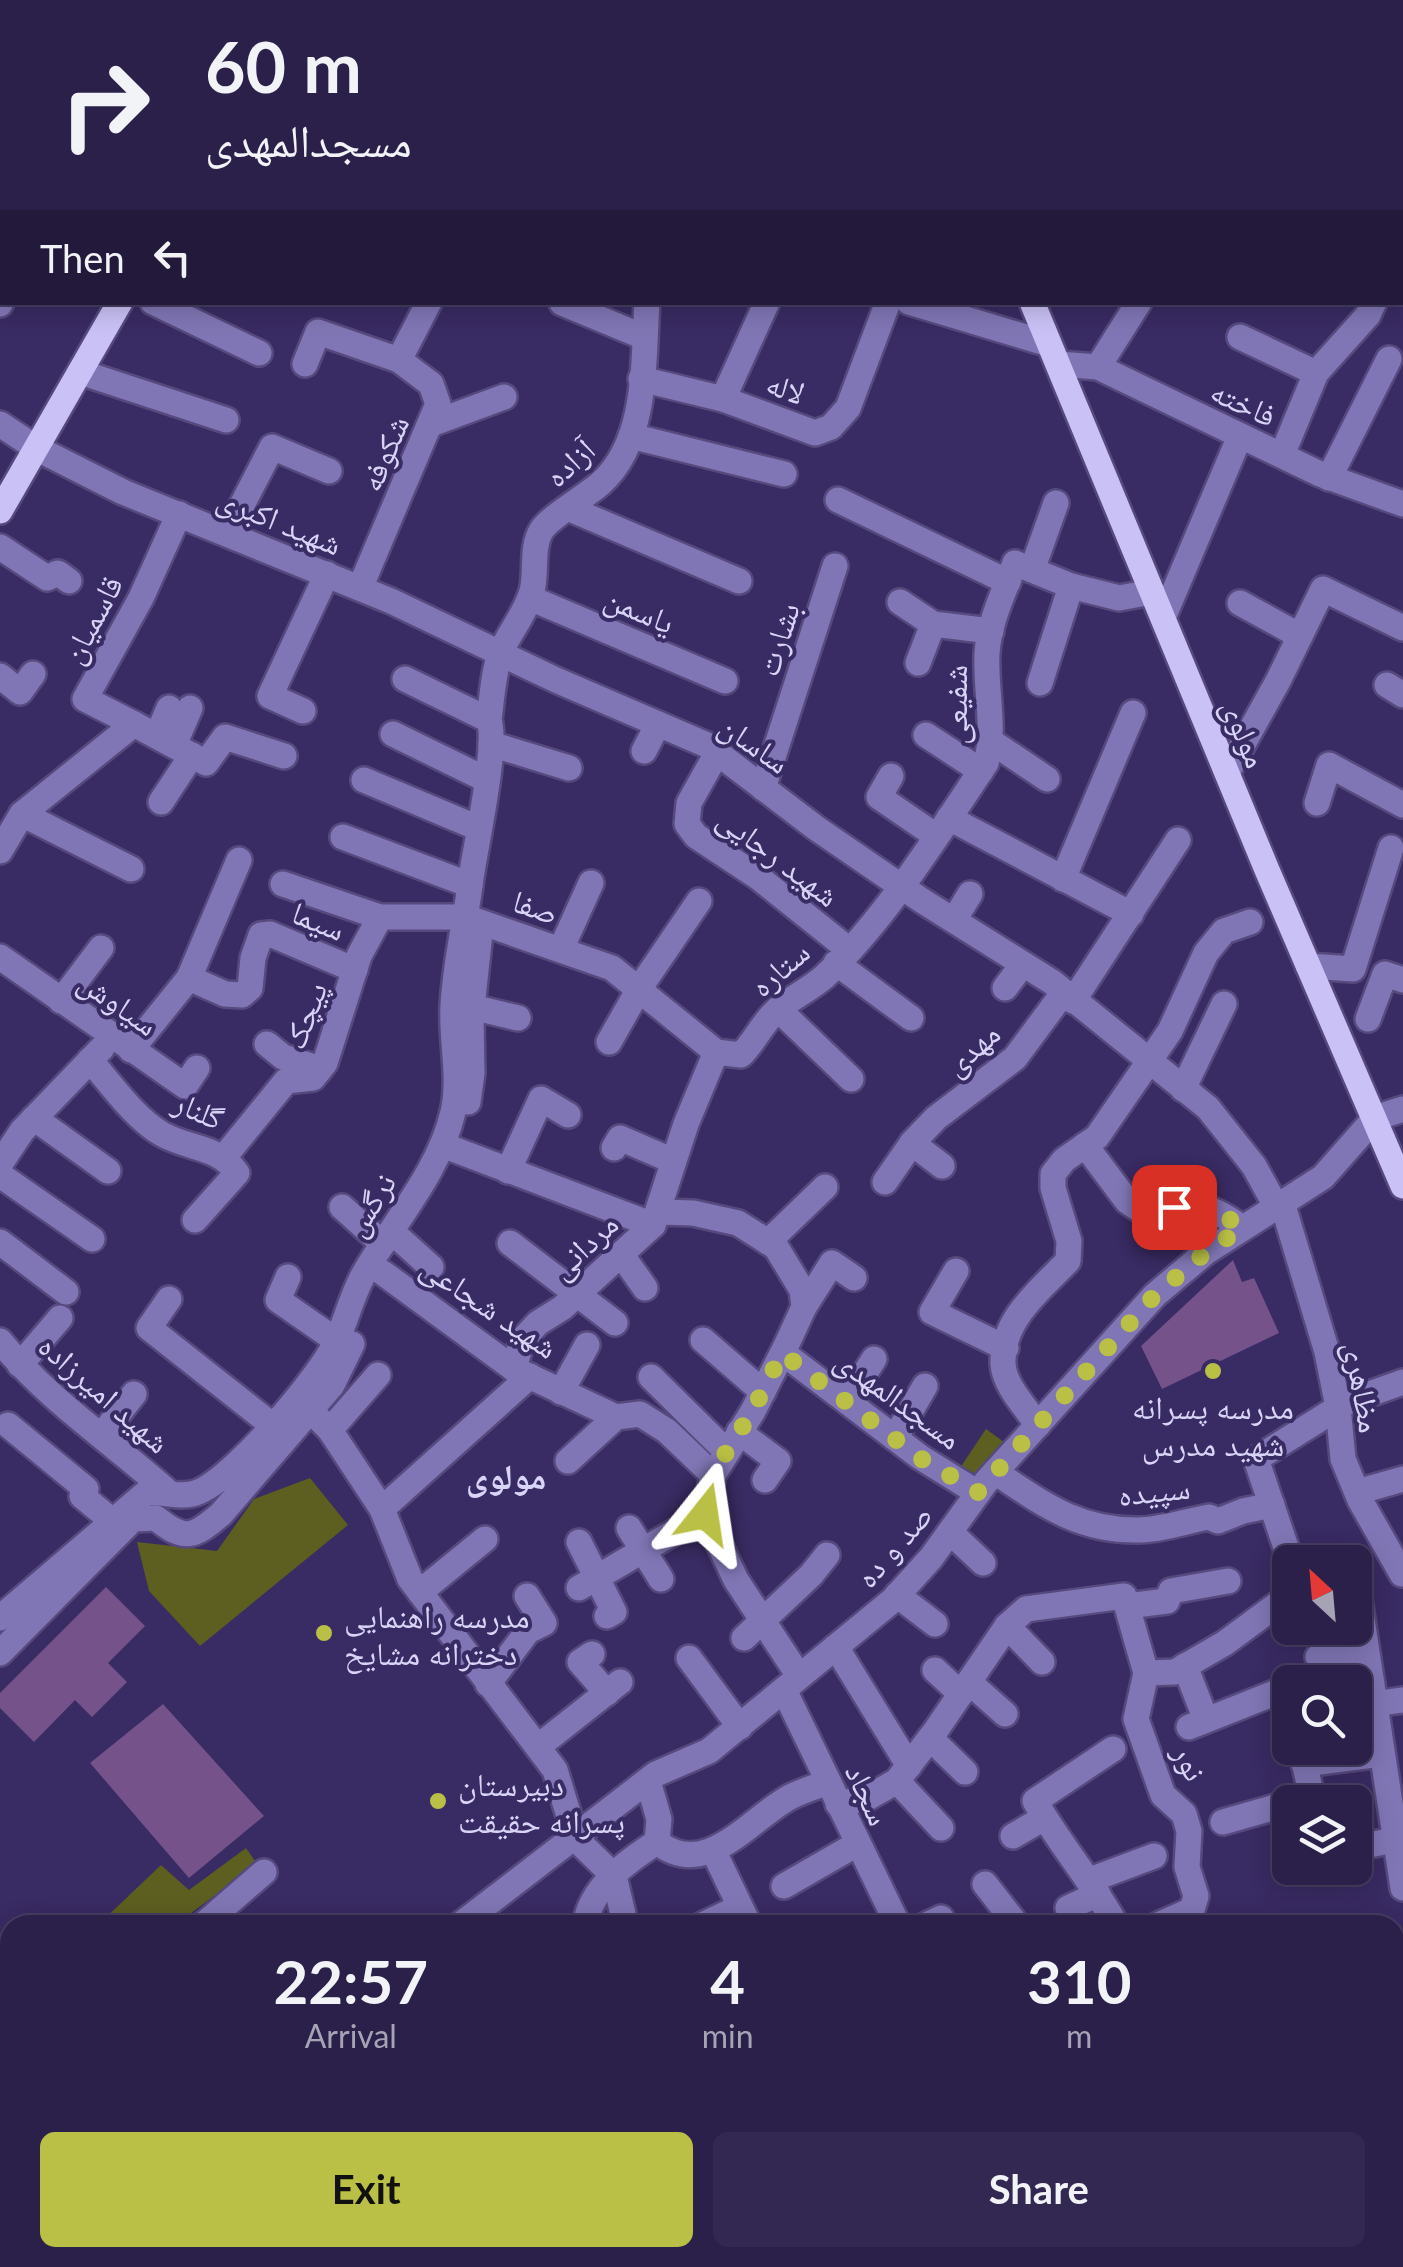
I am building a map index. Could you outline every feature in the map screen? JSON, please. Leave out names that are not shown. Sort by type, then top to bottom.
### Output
[{"type":"main road","points":[[0,511],[118,305]]},
{"type":"main road","name":"مولوی","points":[[1033,305],[1403,1186]]},
{"type":"street","points":[[158,305],[259,353]]},
{"type":"street","points":[[305,364],[318,332],[399,360],[427,305]]},
{"type":"street","points":[[567,305],[644,337]]},
{"type":"street","name":"آزاده","points":[[500,654],[530,598],[541,531],[552,518],[570,509],[604,481],[622,460],[642,379],[646,305]]},
{"type":"street","points":[[723,400],[766,305]]},
{"type":"street","name":"لاله","points":[[642,379],[723,400],[815,433],[831,427],[848,408],[887,305]]},
{"type":"street","points":[[917,305],[1054,354]]},
{"type":"street","points":[[1098,367],[1137,305]]},
{"type":"street","points":[[1282,456],[1316,373],[1363,307]]},
{"type":"street","points":[[1240,337],[1316,373]]},
{"type":"street","name":"فاخته","points":[[1054,354],[1098,367],[1329,478],[1402,501]]},
{"type":"street","points":[[1329,478],[1389,359]]},
{"type":"street","name":"شکوفه","points":[[360,588],[438,404],[431,384],[399,360]]},
{"type":"street","points":[[80,372],[226,420]]},
{"type":"street","points":[[430,424],[504,397]]},
{"type":"street","name":"شهید اکبری","points":[[0,424],[36,448],[123,492],[360,588],[500,654]]},
{"type":"street","points":[[631,436],[784,474]]},
{"type":"street","points":[[1163,618],[1240,436]]},
{"type":"street","points":[[227,534],[272,447],[328,471]]},
{"type":"street","points":[[838,500],[1018,572],[1119,598],[1152,592]]},
{"type":"street","name":"شفیعی","points":[[901,886],[981,771],[992,742],[987,666],[991,632],[1056,503]]},
{"type":"street","points":[[570,509],[738,581]]},
{"type":"street","name":"قاسمیان","points":[[134,724],[85,699],[141,598],[179,514]]},
{"type":"street","points":[[0,547],[47,578],[58,573],[69,581]]},
{"type":"street","name":"بشارت","points":[[763,788],[835,566]]},
{"type":"street","points":[[303,711],[270,696],[327,574]]},
{"type":"street","points":[[1040,683],[1071,586]]},
{"type":"street","points":[[1227,773],[1323,589],[1403,628]]},
{"type":"street","name":"یاسمن","points":[[530,598],[725,681]]},
{"type":"street","points":[[900,602],[933,624],[991,632]]},
{"type":"street","points":[[1240,603],[1300,636]]},
{"type":"street","points":[[918,662],[933,624]]},
{"type":"street","name":"ساسان","points":[[500,654],[559,696],[605,716],[658,724],[717,753],[901,886],[1023,964],[1208,1108],[1279,1204]]},
{"type":"street","name":"نرگس","points":[[0,1618],[146,1493],[184,1496],[200,1492],[231,1468],[316,1375],[337,1341],[363,1274],[439,1183],[470,1095],[474,920],[470,885],[487,780],[500,654]]},
{"type":"street","points":[[0,676],[20,692],[33,674]]},
{"type":"street","points":[[405,679],[490,732],[570,768]]},
{"type":"street","points":[[162,802],[180,708]]},
{"type":"street","points":[[1063,879],[1133,713]]},
{"type":"street","points":[[0,851],[22,814],[134,724],[206,762],[225,737],[284,756]]},
{"type":"street","points":[[644,751],[658,724]]},
{"type":"street","points":[[393,734],[487,780]]},
{"type":"street","points":[[926,735],[981,771]]},
{"type":"street","points":[[992,742],[1047,780]]},
{"type":"street","name":"شهید رجایی","points":[[717,753],[690,803],[686,824],[696,836],[758,877],[842,956]]},
{"type":"street","points":[[1308,966],[1353,969],[1397,850],[1403,806],[1330,765],[1316,803]]},
{"type":"street","points":[[891,776],[880,797],[1131,914]]},
{"type":"street","points":[[364,780],[478,828]]},
{"type":"street","points":[[22,814],[130,869]]},
{"type":"street","points":[[343,837],[470,885]]},
{"type":"street","name":"مهدی","points":[[886,1182],[912,1143],[936,1118],[1015,1058],[1068,996],[1131,914],[1178,840]]},
{"type":"street","points":[[7,1153],[34,1118],[90,1060],[122,1044],[189,978],[239,860]]},
{"type":"street","points":[[561,949],[592,883]]},
{"type":"street","name":"صفا","points":[[284,884],[380,917],[474,920],[612,968],[728,1053]]},
{"type":"street","name":"ستاره","points":[[656,1218],[673,1161],[728,1053],[778,1009],[824,977],[901,886]]},
{"type":"street","points":[[954,920],[970,894]]},
{"type":"street","points":[[609,1042],[639,989],[699,901]]},
{"type":"street","name":"پیچک","points":[[226,1156],[286,1081],[313,1078],[326,1063],[356,970],[380,917]]},
{"type":"street","name":"نرگس","points":[[0,1652],[132,1519],[156,1518],[172,1531],[188,1535],[201,1531],[222,1514],[332,1385],[383,1272],[392,1242],[441,1146],[453,1110],[453,1000],[474,920]]},
{"type":"street","points":[[1038,1424],[1015,1392],[1003,1366],[1024,1304],[1068,1262],[1070,1241],[1053,1174],[1064,1160],[1097,1137],[1170,1031],[1206,953],[1224,931],[1250,922]]},
{"type":"street","name":"سیما","points":[[189,978],[225,994],[242,995],[250,988],[253,958],[261,935],[270,934],[356,970]]},
{"type":"street","points":[[61,1001],[102,948]]},
{"type":"street","points":[[842,956],[911,1018]]},
{"type":"street","name":"سیاوش","points":[[0,958],[185,1086],[197,1068]]},
{"type":"street","points":[[1006,988],[1023,964]]},
{"type":"street","points":[[1368,1019],[1385,974],[1403,980]]},
{"type":"street","points":[[1182,1089],[1224,1004]]},
{"type":"street","points":[[472,1007],[518,1018]]},
{"type":"street","points":[[778,1009],[851,1079]]},
{"type":"street","points":[[266,1044],[283,1057],[320,1069]]},
{"type":"street","name":"گلنار","points":[[90,1060],[158,1132],[180,1143],[226,1156],[237,1173],[195,1220]]},
{"type":"street","points":[[508,1171],[542,1100],[568,1115]]},
{"type":"street","points":[[1375,1118],[1403,1109]]},
{"type":"street","points":[[34,1118],[108,1171]]},
{"type":"street","name":"صد و ده","points":[[473,1915],[648,1781],[709,1750],[740,1727],[897,1595],[995,1472],[1155,1295],[1206,1252],[1324,1177],[1375,1118]]},
{"type":"street","points":[[0,1119],[7,1153]]},
{"type":"street","points":[[614,1148],[620,1138],[673,1161]]},
{"type":"street","points":[[912,1143],[942,1166]]},
{"type":"street","points":[[1084,1145],[1126,1202],[1125,1210],[1145,1213],[1200,1206],[1219,1211],[1242,1228]]},
{"type":"street","points":[[453,1149],[508,1171],[656,1218],[692,1214],[738,1224],[776,1248],[802,1290],[804,1307]]},
{"type":"street","points":[[0,1175],[92,1239]]},
{"type":"street","points":[[768,1242],[825,1187]]},
{"type":"street","name":"مظاهری","points":[[1279,1204],[1327,1352],[1343,1459],[1402,1574]]},
{"type":"street","points":[[342,1207],[430,1268]]},
{"type":"street","name":"مردانی","points":[[382,1509],[522,1372],[522,1340],[621,1254],[656,1218]]},
{"type":"street","points":[[0,1242],[63,1305],[20,1365]]},
{"type":"street","points":[[510,1244],[614,1323]]},
{"type":"street","points":[[621,1254],[645,1288]]},
{"type":"street","points":[[589,1583],[705,1514],[712,1475],[762,1392],[804,1307],[832,1264],[854,1278]]},
{"type":"street","points":[[956,1270],[932,1312],[1006,1348]]},
{"type":"street","name":"شهید شجاعی","points":[[383,1272],[522,1372],[616,1417],[640,1414],[667,1431],[712,1475]]},
{"type":"street","points":[[288,1277],[278,1300],[337,1341]]},
{"type":"street","points":[[169,1299],[150,1328],[272,1425]]},
{"type":"street","points":[[704,1340],[762,1392]]},
{"type":"street","name":"شهید امیرزاده","points":[[0,1341],[58,1402],[168,1492]]},
{"type":"street","points":[[560,1392],[587,1345]]},
{"type":"street","name":"مسجدالمهدی","points":[[782,1353],[920,1458],[978,1492]]},
{"type":"street","points":[[847,1402],[874,1359]]},
{"type":"street","points":[[330,1430],[378,1375]]},
{"type":"street","points":[[651,1377],[733,1442],[778,1461],[765,1480]]},
{"type":"street","points":[[1285,1545],[1256,1458],[1338,1407],[1403,1382]]},
{"type":"street","points":[[895,1438],[925,1386]]},
{"type":"street","points":[[101,1436],[134,1394]]},
{"type":"street","points":[[310,1410],[330,1430],[382,1509],[410,1580],[556,1770],[576,1839],[614,1876],[624,1914]]},
{"type":"street","points":[[568,1460],[616,1417]]},
{"type":"street","points":[[8,1425],[86,1489],[82,1496],[111,1520]]},
{"type":"street","name":"سپیده","points":[[995,1472],[1048,1507],[1086,1526],[1141,1530],[1209,1517],[1218,1521],[1272,1505]]},
{"type":"street","points":[[1357,1492],[1403,1479]]},
{"type":"street","name":"سجاد","points":[[705,1514],[736,1580],[752,1629],[791,1683],[833,1793],[893,1915]]},
{"type":"street","points":[[629,1528],[660,1579]]},
{"type":"street","points":[[950,1532],[984,1563]]},
{"type":"street","points":[[420,1592],[485,1539]]},
{"type":"street","points":[[580,1542],[589,1583],[614,1612],[607,1616]]},
{"type":"street","points":[[752,1629],[827,1555]]},
{"type":"street","points":[[1372,1578],[1402,1574]]},
{"type":"street","points":[[657,1842],[672,1854],[701,1856],[790,1797],[833,1793],[867,1798],[903,1773],[1007,1626],[1026,1608],[1167,1601],[1171,1591],[1228,1581]]},
{"type":"street","points":[[897,1595],[936,1624]]},
{"type":"street","points":[[488,1684],[528,1631],[544,1623],[527,1596]]},
{"type":"street","name":"نور","points":[[1125,1601],[1146,1674],[1136,1719],[1163,1795],[1184,1814],[1189,1831],[1187,1866],[1196,1896],[1196,1915]]},
{"type":"street","points":[[1146,1674],[1176,1672],[1226,1643],[1272,1607]]},
{"type":"street","points":[[1007,1626],[1042,1662]]},
{"type":"street","points":[[1364,1645],[1367,1665]]},
{"type":"street","points":[[836,1646],[890,1714],[903,1773],[941,1828]]},
{"type":"street","points":[[1318,1657],[1365,1649]]},
{"type":"street","points":[[539,1746],[613,1687],[580,1662],[592,1654]]},
{"type":"street","points":[[688,1658],[740,1727]]},
{"type":"street","points":[[1185,1666],[1198,1724],[1272,1694]]},
{"type":"street","points":[[936,1670],[1005,1714]]},
{"type":"street","points":[[1403,1700],[1372,1704],[1400,1839],[1403,1888]]},
{"type":"street","points":[[930,1738],[965,1772]]},
{"type":"street","points":[[1013,1836],[1113,1749]]},
{"type":"street","points":[[1372,1754],[1380,1754]]},
{"type":"street","points":[[588,1915],[594,1896],[657,1842],[659,1819],[648,1781]]},
{"type":"street","points":[[1223,1822],[1272,1808]]},
{"type":"street","points":[[1040,1810],[1110,1915]]},
{"type":"street","points":[[1372,1845],[1400,1839]]},
{"type":"street","points":[[784,1886],[857,1844]]},
{"type":"street","points":[[712,1850],[744,1915]]},
{"type":"street","points":[[1068,1908],[1094,1887],[1154,1856]]},
{"type":"street","points":[[215,1915],[264,1872]]},
{"type":"street","points":[[985,1884],[1009,1915]]},
{"type":"shaded area","points":[[986,1429],[1008,1445],[977,1484],[958,1471]]},
{"type":"shaded area","points":[[310,1478],[348,1525],[200,1646],[149,1591],[137,1542],[217,1551],[254,1499]]},
{"type":"shaded area","points":[[246,1848],[257,1864],[188,1915],[108,1915],[161,1865],[189,1890]]},
{"type":"building","points":[[1233,1260],[1242,1282],[1254,1278],[1279,1333],[1162,1389],[1141,1346]]},
{"type":"building","points":[[106,1587],[145,1626],[108,1663],[127,1682],[92,1717],[75,1700],[34,1742],[0,1708],[0,1693]]},
{"type":"building","points":[[163,1704],[264,1816],[189,1878],[90,1763]]},
{"type":"place","name":"مدرسه پسرانه شهید مدرس","points":[[1213,1371]]},
{"type":"place","name":"مدرسه راهنمایی دخترانه مشایخ","points":[[324,1633]]},
{"type":"place","name":"دبیرستان پسرانه حقیقت","points":[[438,1801]]},
{"type":"district","name":"مولوی","points":[[506,1475]]},
{"type":"route","points":[[705,1514],[712,1475],[753,1410],[782,1353],[920,1458],[978,1492],[1155,1295],[1242,1228],[1219,1211],[1200,1206],[1174,1207]]}]
